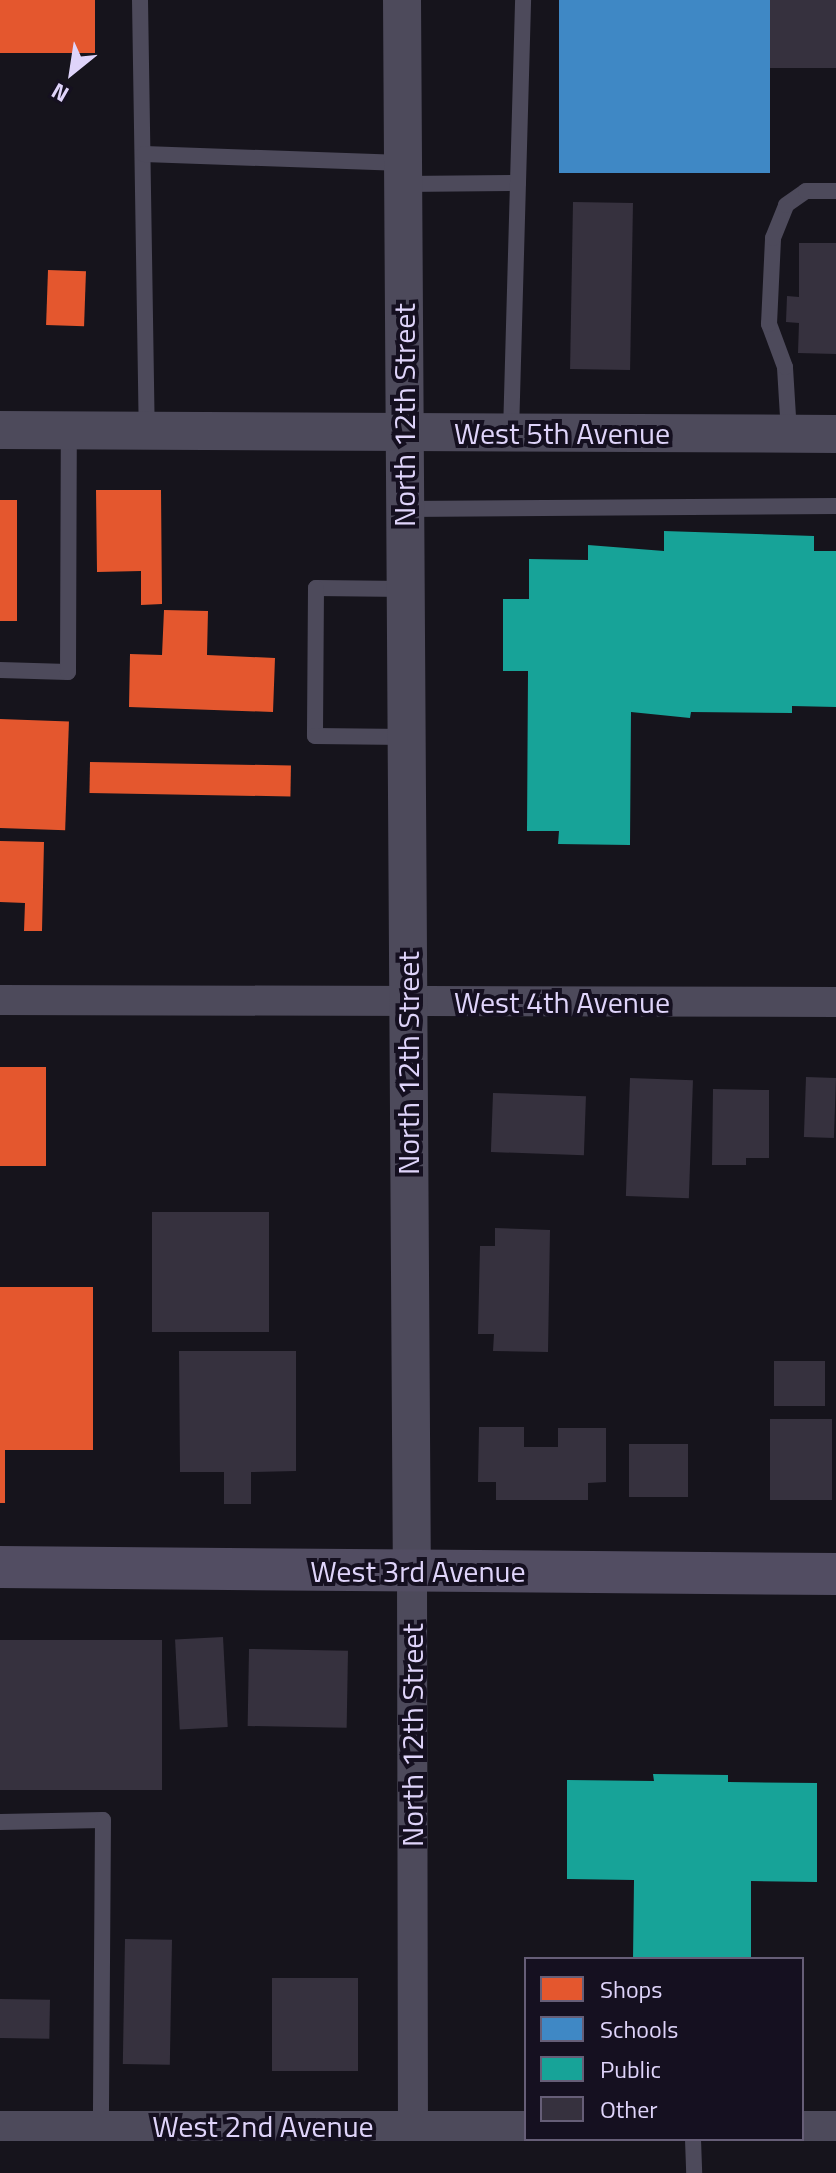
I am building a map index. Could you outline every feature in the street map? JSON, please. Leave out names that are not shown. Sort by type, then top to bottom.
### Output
[{"type":"main road","name":"West 3rd Avenue","points":[[0,1567],[836,1574]]},
{"type":"street","name":"North 12th Street","points":[[402,0],[413,2126]]},
{"type":"street","name":"West 5th Avenue","points":[[0,430],[836,434]]},
{"type":"street","name":"West 4th Avenue","points":[[0,1000],[836,1002]]},
{"type":"street","name":"West 2nd Avenue","points":[[0,2126],[524,2126]]},
{"type":"street","points":[[804,2126],[836,2126]]},
{"type":"lane","points":[[140,0],[147,432]]},
{"type":"lane","points":[[511,433],[523,0]]},
{"type":"lane","points":[[144,154],[518,183]]},
{"type":"lane","points":[[789,433],[785,367],[769,324],[773,238],[786,205],[806,191],[836,191]]},
{"type":"lane","points":[[0,670],[68,672],[69,431]]},
{"type":"lane","points":[[404,509],[836,506]]},
{"type":"lane","points":[[405,589],[316,588],[315,736],[405,737]]},
{"type":"lane","points":[[0,1822],[103,1820],[101,2126]]},
{"type":"lane","points":[[693,2141],[694,2173]]},
{"type":"building: Shops","points":[[0,0],[95,0],[95,53],[0,53]]},
{"type":"building: Shops","points":[[48,270],[86,271],[84,326],[46,325]]},
{"type":"building: Shops","points":[[96,490],[161,490],[162,604],[141,605],[141,571],[97,572]]},
{"type":"building: Shops","points":[[0,500],[17,500],[17,621],[0,621]]},
{"type":"building: Shops","points":[[164,610],[208,611],[207,655],[275,658],[273,712],[129,707],[130,654],[162,655]]},
{"type":"building: Shops","points":[[0,719],[69,721],[65,830],[0,828]]},
{"type":"building: Shops","points":[[90,762],[291,766],[290,797],[89,793]]},
{"type":"building: Shops","points":[[0,841],[44,842],[42,931],[24,931],[25,903],[0,902]]},
{"type":"building: Shops","points":[[0,1067],[46,1067],[46,1166],[0,1166]]},
{"type":"building: Shops","points":[[0,1287],[93,1287],[93,1450],[5,1450],[5,1503],[0,1503]]},
{"type":"building: Schools","points":[[559,0],[770,0],[770,173],[559,173]]},
{"type":"building: Public","points":[[664,531],[814,536],[814,551],[836,551],[836,707],[792,706],[792,713],[691,712],[690,718],[631,712],[630,845],[558,844],[559,831],[527,831],[528,671],[503,671],[503,599],[529,599],[529,559],[588,560],[588,545],[664,551]]},
{"type":"building: Public","points":[[653,1774],[728,1775],[728,1782],[817,1783],[817,1882],[751,1881],[751,1957],[633,1957],[634,1880],[567,1879],[567,1780],[654,1781]]},
{"type":"building: Other","points":[[770,0],[836,0],[836,68],[770,68]]},
{"type":"building: Other","points":[[573,202],[633,203],[630,370],[570,369]]},
{"type":"building: Other","points":[[799,243],[836,243],[836,354],[798,353],[799,323],[786,322],[787,296],[799,297]]},
{"type":"building: Other","points":[[806,1077],[836,1078],[834,1138],[804,1137]]},
{"type":"building: Other","points":[[630,1078],[693,1080],[689,1198],[626,1196]]},
{"type":"building: Other","points":[[713,1089],[769,1090],[769,1158],[746,1158],[746,1165],[712,1165]]},
{"type":"building: Other","points":[[493,1093],[586,1096],[584,1155],[491,1152]]},
{"type":"building: Other","points":[[152,1212],[269,1212],[269,1332],[152,1332]]},
{"type":"building: Other","points":[[495,1228],[550,1230],[548,1352],[493,1351],[494,1334],[478,1334],[480,1246],[495,1246]]},
{"type":"building: Other","points":[[179,1351],[296,1351],[296,1471],[251,1472],[251,1504],[224,1504],[224,1472],[180,1472]]},
{"type":"building: Other","points":[[774,1361],[825,1361],[825,1406],[774,1406]]},
{"type":"building: Other","points":[[770,1419],[832,1419],[832,1500],[770,1500]]},
{"type":"building: Other","points":[[479,1427],[524,1427],[524,1447],[558,1447],[558,1428],[606,1428],[606,1482],[588,1483],[588,1500],[496,1500],[496,1482],[478,1482]]},
{"type":"building: Other","points":[[629,1444],[688,1444],[688,1497],[629,1497]]},
{"type":"building: Other","points":[[223,1637],[228,1727],[180,1729],[175,1640]]},
{"type":"building: Other","points":[[0,1640],[162,1640],[162,1790],[0,1790]]},
{"type":"building: Other","points":[[249,1649],[348,1651],[347,1728],[248,1726]]},
{"type":"building: Other","points":[[125,1939],[172,1940],[170,2065],[123,2064]]},
{"type":"building: Other","points":[[272,1978],[358,1978],[358,2071],[272,2071]]},
{"type":"building: Other","points":[[0,1999],[50,2000],[49,2039],[0,2038]]}]
